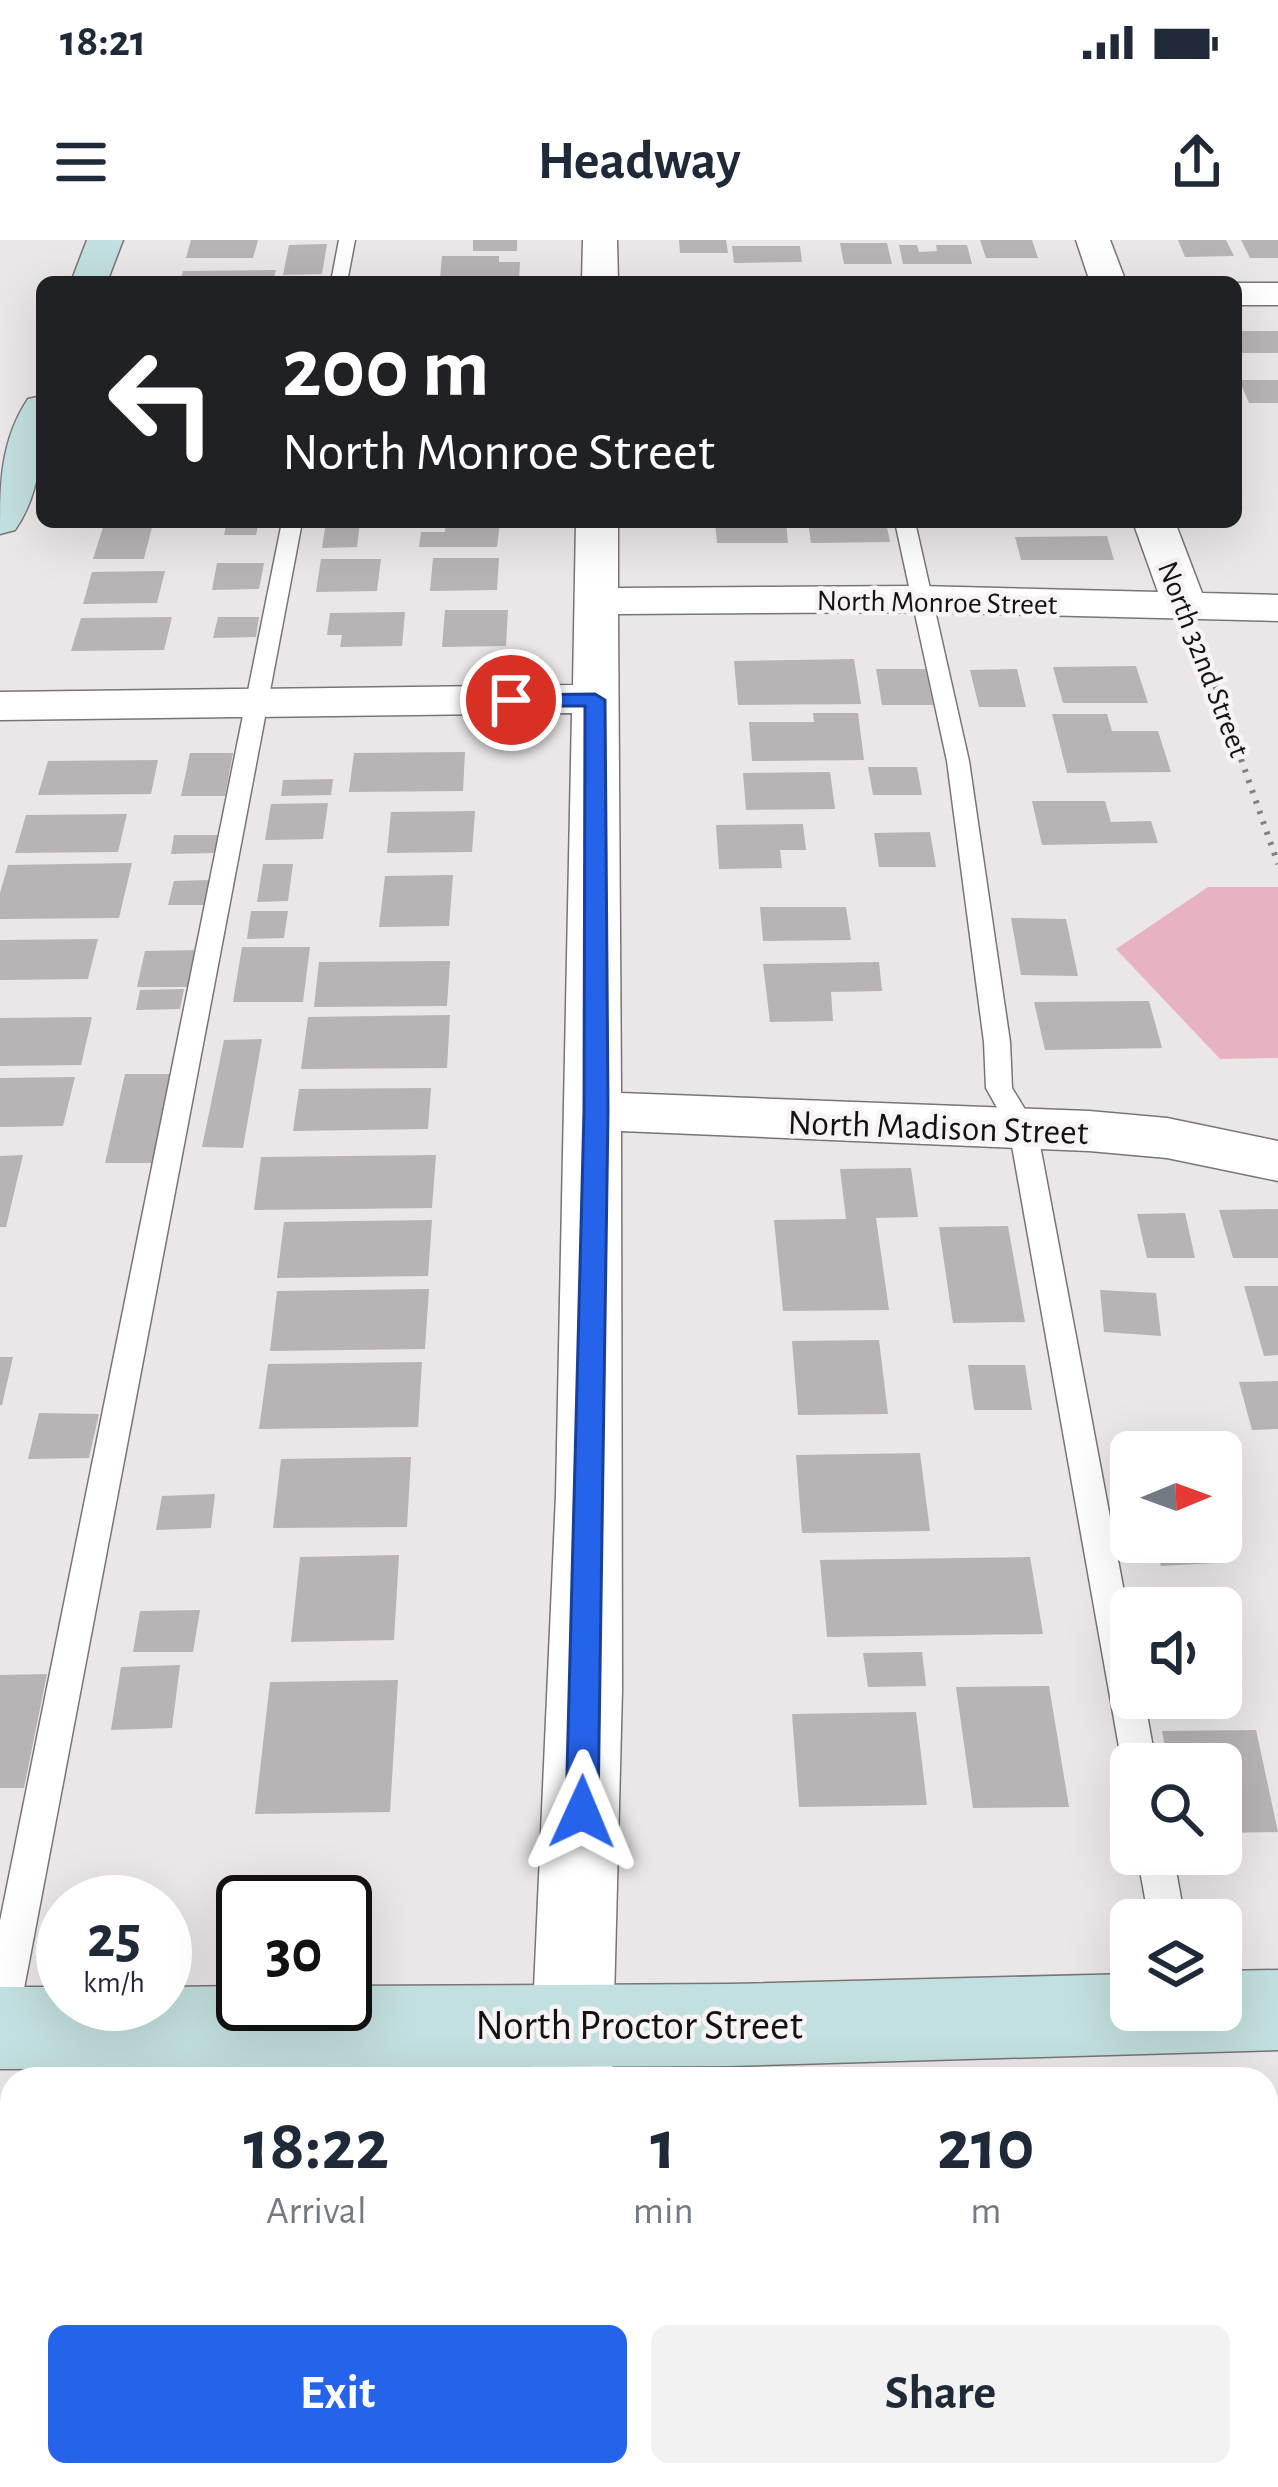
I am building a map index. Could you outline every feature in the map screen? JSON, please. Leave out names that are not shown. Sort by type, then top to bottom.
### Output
[{"type":"street","points":[[91,276],[105,240]]},
{"type":"street","points":[[600,240],[600,276]]},
{"type":"street","points":[[1093,240],[1106,276]]},
{"type":"street","points":[[1242,294],[1278,294]]},
{"type":"street","points":[[0,521],[36,424]]},
{"type":"street","points":[[572,2052],[596,1111],[597,528]]},
{"type":"street","name":"North 32nd Street","points":[[1156,528],[1168,570],[1189,609]]},
{"type":"street","name":"North Monroe Street","points":[[596,601],[920,599],[1278,608]]},
{"type":"street","points":[[0,706],[595,700]]},
{"type":"street","name":"North Madison Street","points":[[596,1111],[1168,1138],[1278,1161]]},
{"type":"street","name":"North Proctor Street","points":[[1242,2010],[1278,2010]]},
{"type":"street","name":"North Proctor Street","points":[[0,2029],[572,2052],[731,2025],[1110,2013]]},
{"type":"lane","points":[[340,276],[347,240]]},
{"type":"lane","points":[[0,2015],[291,528]]},
{"type":"lane","points":[[906,528],[958,761],[997,1042],[999,1088],[1023,1129],[1135,1743]]},
{"type":"path","name":"North 32nd Street","points":[[1189,609],[1278,864]]},
{"type":"shaded area","points":[[1208,887],[1278,887],[1278,1058],[1220,1059],[1116,949]]},
{"type":"building","points":[[191,240],[258,240],[253,258],[186,258]]},
{"type":"building","points":[[473,240],[517,240],[517,251],[473,251]]},
{"type":"building","points":[[679,240],[726,240],[728,253],[680,253]]},
{"type":"building","points":[[980,240],[1032,240],[1038,258],[986,258]]},
{"type":"building","points":[[1178,240],[1226,240],[1234,256],[1185,257]]},
{"type":"building","points":[[1241,240],[1278,240],[1278,258],[1250,258]]},
{"type":"building","points":[[840,243],[887,243],[892,264],[844,264]]},
{"type":"building","points":[[327,244],[322,274],[283,275],[289,245]]},
{"type":"building","points":[[899,245],[917,245],[919,252],[937,251],[936,245],[967,245],[972,264],[903,264]]},
{"type":"building","points":[[732,246],[800,246],[802,262],[734,263]]},
{"type":"building","points":[[442,256],[499,256],[499,262],[520,262],[519,276],[440,276]]},
{"type":"building","points":[[276,270],[274,276],[182,276],[183,271]]},
{"type":"building","points":[[1242,331],[1278,331],[1278,353],[1242,353]]},
{"type":"building","points":[[1242,380],[1278,380],[1278,403],[1249,403]]},
{"type":"building","points":[[103,528],[152,528],[144,559],[93,559]]},
{"type":"building","points":[[226,528],[258,528],[256,535],[224,535]]},
{"type":"building","points":[[325,528],[359,528],[357,547],[322,548]]},
{"type":"building","points":[[445,528],[499,528],[497,547],[419,547],[421,532],[445,532]]},
{"type":"building","points":[[716,528],[787,528],[788,543],[717,543]]},
{"type":"building","points":[[809,528],[887,528],[890,542],[811,543]]},
{"type":"building","points":[[1107,536],[1114,560],[1021,560],[1015,537]]},
{"type":"building","points":[[433,558],[499,558],[497,590],[430,591]]},
{"type":"building","points":[[321,559],[381,559],[377,591],[316,592]]},
{"type":"building","points":[[217,563],[264,563],[259,589],[212,590]]},
{"type":"building","points":[[165,571],[157,603],[83,604],[92,572]]},
{"type":"building","points":[[445,610],[508,610],[506,646],[442,647]]},
{"type":"building","points":[[405,612],[402,646],[340,647],[342,635],[327,635],[330,613]]},
{"type":"building","points":[[172,617],[164,650],[71,651],[81,618]]},
{"type":"building","points":[[218,617],[259,617],[256,637],[213,638]]},
{"type":"building","points":[[854,659],[861,704],[738,705],[734,661]]},
{"type":"building","points":[[1136,666],[1148,703],[1063,703],[1053,667]]},
{"type":"building","points":[[876,669],[926,669],[933,705],[882,705]]},
{"type":"building","points":[[1017,669],[1026,707],[979,707],[970,670]]},
{"type":"building","points":[[813,713],[858,713],[864,760],[752,761],[749,722],[814,722]]},
{"type":"building","points":[[1052,714],[1107,714],[1112,731],[1158,731],[1171,772],[1067,773]]},
{"type":"building","points":[[465,752],[463,791],[349,792],[354,753]]},
{"type":"building","points":[[190,753],[233,753],[225,796],[181,796]]},
{"type":"building","points":[[158,760],[151,794],[38,795],[48,761]]},
{"type":"building","points":[[868,767],[917,767],[922,795],[873,795]]},
{"type":"building","points":[[830,772],[835,809],[746,810],[743,773]]},
{"type":"building","points":[[333,779],[331,795],[281,796],[283,780]]},
{"type":"building","points":[[1032,801],[1105,801],[1111,822],[1151,821],[1158,843],[1042,845]]},
{"type":"building","points":[[328,803],[323,839],[265,840],[271,804]]},
{"type":"building","points":[[475,811],[472,852],[387,853],[391,812]]},
{"type":"building","points":[[127,814],[118,852],[15,853],[26,815]]},
{"type":"building","points":[[803,824],[806,850],[780,850],[782,868],[719,869],[716,825]]},
{"type":"building","points":[[930,832],[936,867],[879,867],[874,833]]},
{"type":"building","points":[[174,835],[218,835],[215,853],[171,854]]},
{"type":"building","points":[[132,863],[119,918],[0,919],[0,893],[8,865]]},
{"type":"building","points":[[263,864],[293,864],[288,901],[257,902]]},
{"type":"building","points":[[453,875],[449,926],[379,927],[385,876]]},
{"type":"building","points":[[210,880],[206,905],[168,905],[174,881]]},
{"type":"building","points":[[760,907],[846,907],[851,940],[763,941]]},
{"type":"building","points":[[251,911],[288,911],[284,938],[247,939]]},
{"type":"building","points":[[1011,918],[1066,919],[1078,976],[1021,975]]},
{"type":"building","points":[[98,939],[88,979],[0,980],[0,940]]},
{"type":"building","points":[[242,947],[310,947],[303,1002],[233,1002]]},
{"type":"building","points":[[200,950],[193,987],[137,987],[145,951]]},
{"type":"building","points":[[450,961],[447,1006],[314,1007],[319,962]]},
{"type":"building","points":[[879,962],[882,991],[831,992],[833,1021],[770,1022],[763,964]]},
{"type":"building","points":[[184,989],[180,1009],[136,1010],[140,990]]},
{"type":"building","points":[[1149,1001],[1162,1048],[1045,1050],[1034,1002]]},
{"type":"building","points":[[450,1015],[447,1068],[301,1069],[308,1017]]},
{"type":"building","points":[[92,1017],[81,1065],[0,1066],[0,1018]]},
{"type":"building","points":[[262,1039],[243,1148],[202,1147],[224,1040]]},
{"type":"building","points":[[125,1074],[174,1074],[156,1163],[105,1163]]},
{"type":"building","points":[[75,1077],[63,1126],[0,1127],[0,1078]]},
{"type":"building","points":[[431,1088],[428,1129],[293,1131],[299,1089]]},
{"type":"building","points":[[23,1155],[6,1227],[0,1227],[0,1156]]},
{"type":"building","points":[[436,1155],[432,1208],[254,1210],[261,1157]]},
{"type":"building","points":[[911,1168],[918,1217],[876,1218],[889,1310],[783,1311],[774,1220],[846,1219],[840,1169]]},
{"type":"building","points":[[1278,1209],[1278,1258],[1233,1258],[1219,1210]]},
{"type":"building","points":[[1185,1213],[1195,1258],[1147,1258],[1137,1214]]},
{"type":"building","points":[[432,1220],[428,1276],[277,1278],[284,1222]]},
{"type":"building","points":[[1008,1226],[1025,1322],[953,1323],[939,1227]]},
{"type":"building","points":[[1244,1286],[1278,1286],[1278,1355],[1264,1356]]},
{"type":"building","points":[[429,1289],[425,1349],[270,1351],[277,1291]]},
{"type":"building","points":[[1100,1290],[1156,1293],[1161,1336],[1104,1332]]},
{"type":"building","points":[[879,1340],[888,1414],[798,1415],[792,1341]]},
{"type":"building","points":[[0,1357],[13,1357],[2,1405],[0,1405]]},
{"type":"building","points":[[422,1362],[418,1427],[259,1429],[268,1364]]},
{"type":"building","points":[[968,1365],[1025,1365],[1032,1410],[974,1410]]},
{"type":"building","points":[[1278,1381],[1278,1429],[1252,1430],[1239,1382]]},
{"type":"building","points":[[39,1413],[99,1414],[89,1458],[28,1459]]},
{"type":"building","points":[[920,1453],[930,1531],[802,1533],[796,1455]]},
{"type":"building","points":[[411,1457],[407,1527],[273,1528],[281,1459]]},
{"type":"building","points":[[215,1494],[211,1528],[156,1530],[162,1496]]},
{"type":"building","points":[[399,1555],[394,1640],[291,1642],[300,1557]]},
{"type":"building","points":[[1030,1557],[1043,1634],[827,1637],[820,1560]]},
{"type":"building","points":[[200,1610],[193,1652],[133,1652],[140,1611]]},
{"type":"building","points":[[922,1652],[926,1686],[868,1687],[863,1653]]},
{"type":"building","points":[[180,1665],[172,1728],[111,1730],[121,1667]]},
{"type":"building","points":[[47,1674],[24,1788],[0,1788],[0,1675]]},
{"type":"building","points":[[398,1680],[390,1812],[255,1814],[270,1682]]},
{"type":"building","points":[[1049,1686],[1069,1807],[973,1808],[956,1687]]},
{"type":"building","points":[[916,1712],[927,1805],[799,1807],[792,1714]]},
{"type":"building","points":[[1256,1730],[1278,1832],[1242,1833],[1242,1743],[1164,1743],[1162,1731]]},
{"type":"route","points":[[511,700],[595,700],[596,1111],[582,1812]]}]
